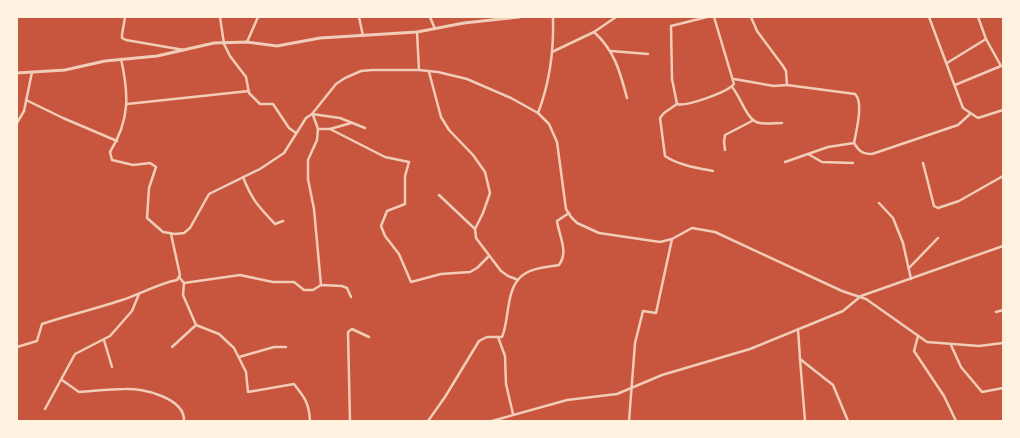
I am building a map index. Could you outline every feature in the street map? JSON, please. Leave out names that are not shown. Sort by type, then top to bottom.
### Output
[{"type":"street","points":[[125,17],[122,35],[126,40],[184,50]]},
{"type":"street","points":[[220,17],[224,44],[233,62],[246,77],[249,91],[254,99],[260,104],[273,104],[289,128],[296,133]]},
{"type":"street","points":[[246,42],[258,17]]},
{"type":"street","points":[[359,17],[363,36]]},
{"type":"street","points":[[430,17],[435,29]]},
{"type":"street","points":[[17,73],[66,70],[121,58],[157,56],[214,44],[246,42],[277,46],[312,39],[417,32],[519,17]]},
{"type":"street","points":[[538,113],[547,90],[552,52],[552,17]]},
{"type":"street","points":[[552,52],[594,32],[616,17]]},
{"type":"street","points":[[677,104],[672,79],[671,26],[707,17]]},
{"type":"street","points":[[714,17],[733,79],[734,84],[732,87]]},
{"type":"street","points":[[751,17],[757,31],[786,71],[787,85]]},
{"type":"street","points":[[929,17],[963,108],[978,118],[984,118],[1003,110]]},
{"type":"street","points":[[955,85],[1000,66],[986,39],[978,17]]},
{"type":"street","points":[[417,32],[419,70]]},
{"type":"street","points":[[594,32],[611,51],[619,70],[627,98]]},
{"type":"street","points":[[947,63],[986,39]]},
{"type":"street","points":[[611,51],[648,54]]},
{"type":"street","points":[[121,58],[126,115],[117,141],[110,152],[112,160],[132,165],[150,163],[156,167],[149,188],[147,218],[163,232],[171,234],[184,233],[190,228],[208,194],[270,163],[284,152],[306,118],[312,114],[325,95],[336,84],[345,78],[361,71],[419,70],[438,72],[467,79],[511,98],[538,113],[549,124],[557,142],[559,171],[566,208],[577,223],[599,233],[660,242],[672,239],[692,228],[715,232],[842,291],[861,296],[927,342],[979,346],[1003,343]]},
{"type":"street","points":[[17,123],[23,114],[32,72]]},
{"type":"street","points":[[429,72],[441,117],[449,130],[473,155],[485,172],[490,193],[483,214],[475,229],[476,238],[501,271],[518,280]]},
{"type":"street","points":[[733,79],[774,86],[787,85],[855,94],[858,97],[860,107],[854,143],[859,150],[865,154],[872,154],[958,125],[970,114]]},
{"type":"street","points":[[713,171],[690,166],[665,156],[660,118],[664,113],[677,104],[690,104],[732,87]]},
{"type":"street","points":[[732,87],[738,94],[752,121]]},
{"type":"street","points":[[126,104],[249,91]]},
{"type":"street","points":[[26,100],[63,118],[117,141]]},
{"type":"street","points":[[312,114],[340,118],[365,128]]},
{"type":"street","points":[[312,114],[318,129],[317,140],[308,160],[308,179],[314,209],[321,285]]},
{"type":"street","points":[[725,150],[725,135],[752,121],[759,123],[782,123]]},
{"type":"street","points":[[318,129],[330,129],[352,123]]},
{"type":"street","points":[[330,129],[385,157],[409,162],[405,176],[405,204],[388,211],[381,226],[385,236],[399,254],[411,282],[441,274],[470,272],[477,268],[489,256]]},
{"type":"street","points":[[785,162],[828,147],[854,143]]},
{"type":"street","points":[[807,154],[822,162],[853,163]]},
{"type":"street","points":[[923,163],[934,206],[938,208],[959,201],[1003,176]]},
{"type":"street","points":[[243,177],[251,197],[260,209],[275,224],[283,221]]},
{"type":"street","points":[[439,195],[475,229]]},
{"type":"street","points":[[879,203],[893,218],[903,243],[911,279]]},
{"type":"street","points":[[428,421],[445,397],[479,341],[487,337],[502,336],[507,327],[512,290],[523,274],[535,269],[559,265],[564,258],[564,250],[559,236],[557,221],[569,214]]},
{"type":"street","points":[[171,234],[180,275],[179,277],[184,283],[183,294],[196,325],[219,334],[234,348],[246,372],[248,392],[294,384],[305,398],[309,407],[310,421]]},
{"type":"street","points":[[908,268],[938,238]]},
{"type":"street","points":[[629,421],[635,343],[643,311],[656,313],[672,239]]},
{"type":"street","points":[[492,421],[567,400],[617,394],[662,375],[750,349],[843,311],[861,296],[1003,246]]},
{"type":"street","points":[[184,283],[240,275],[273,282],[294,282],[304,290],[313,290],[321,285],[342,286],[347,288],[350,297]]},
{"type":"street","points":[[17,347],[37,340],[42,324],[68,315],[79,315],[139,294],[159,284],[176,280],[179,277]]},
{"type":"street","points":[[45,409],[75,354],[104,340],[123,323],[132,311],[139,294]]},
{"type":"street","points":[[996,312],[1003,310]]},
{"type":"street","points":[[172,347],[196,325]]},
{"type":"street","points":[[350,421],[348,332],[352,329],[369,337]]},
{"type":"street","points":[[798,329],[805,421]]},
{"type":"street","points":[[918,336],[914,351],[944,396],[956,421]]},
{"type":"street","points":[[498,337],[505,356],[506,384],[513,414]]},
{"type":"street","points":[[104,340],[112,367]]},
{"type":"street","points":[[951,345],[961,367],[982,392],[1003,388]]},
{"type":"street","points":[[239,357],[274,347],[286,347]]},
{"type":"street","points":[[800,359],[833,384],[848,421]]},
{"type":"street","points":[[62,380],[79,392],[126,389],[144,391],[174,401],[181,409],[184,421]]}]
